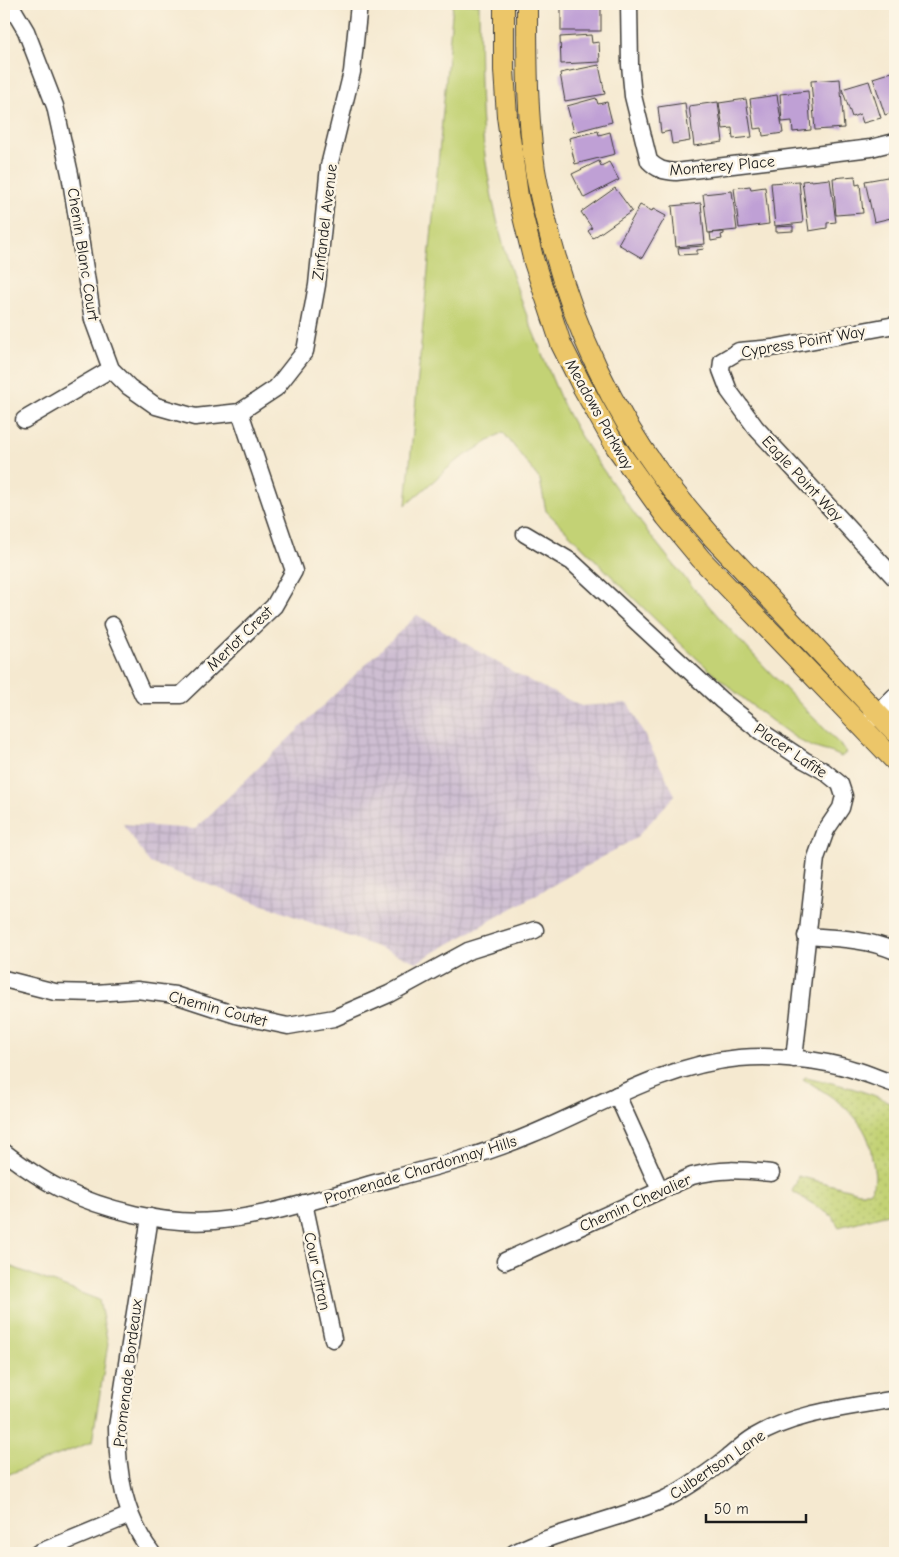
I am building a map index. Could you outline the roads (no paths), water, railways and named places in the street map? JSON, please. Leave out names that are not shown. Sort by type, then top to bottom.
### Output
[{"type":"main road","name":"Meadows Parkway","points":[[504,4],[506,116],[516,188],[534,262],[561,344],[616,447],[666,517],[701,559],[895,761]]},
{"type":"main road","name":"Meadows Parkway","points":[[527,4],[530,123],[539,193],[564,286],[596,364],[622,414],[658,471],[690,512],[895,732]]},
{"type":"street","name":"Chenin Blanc Court","points":[[10,4],[26,31],[55,106],[70,174],[93,320],[111,369],[128,386],[156,406],[195,417],[240,412]]},
{"type":"street","name":"Zinfandel Avenue","points":[[240,412],[276,388],[305,351],[317,285],[329,166],[352,72],[359,4]]},
{"type":"street","name":"Monterey Place","points":[[629,4],[630,65],[633,96],[649,161],[656,168],[662,171],[676,172],[871,148],[895,142]]},
{"type":"street","name":"Cypress Point Way","points":[[721,370],[722,361],[739,352],[772,348],[895,324]]},
{"type":"street","points":[[24,420],[111,369]]},
{"type":"street","name":"Eagle Point Way","points":[[721,370],[729,391],[756,428],[895,578]]},
{"type":"street","name":"Merlot Crest","points":[[112,625],[143,694],[181,695],[274,606],[294,571],[240,412]]},
{"type":"street","name":"Placer Lafite","points":[[525,534],[572,562],[721,700],[768,736],[804,760],[824,770],[840,784],[844,796],[841,808],[826,830],[816,858],[794,1059]]},
{"type":"street","points":[[863,727],[895,696]]},
{"type":"street","name":"Chemin Coutet","points":[[4,979],[55,992],[96,993],[137,990],[175,995],[236,1015],[288,1026],[334,1018],[389,994],[468,951],[535,930]]},
{"type":"street","points":[[806,936],[860,941],[884,946],[895,952]]},
{"type":"street","name":"Promenade Chardonnay Hills","points":[[4,1152],[58,1188],[115,1209],[150,1217],[213,1221],[254,1215],[304,1203],[485,1152],[532,1134],[665,1074],[702,1064],[739,1058],[794,1059],[855,1069],[895,1084]]},
{"type":"street","points":[[617,1095],[660,1190]]},
{"type":"street","name":"Chemin Chevalier","points":[[505,1262],[692,1176],[712,1171],[735,1169],[771,1173]]},
{"type":"street","name":"Cour Citran","points":[[304,1203],[332,1339]]},
{"type":"street","name":"Promenade Bordeaux","points":[[150,1217],[117,1427],[117,1456],[121,1484],[130,1515],[145,1544],[152,1553]]},
{"type":"street","name":"Culbertson Lane","points":[[525,1551],[558,1534],[633,1512],[669,1497],[716,1467],[753,1438],[778,1424],[804,1416],[895,1399]]},
{"type":"street","points":[[38,1553],[130,1515]]}]
